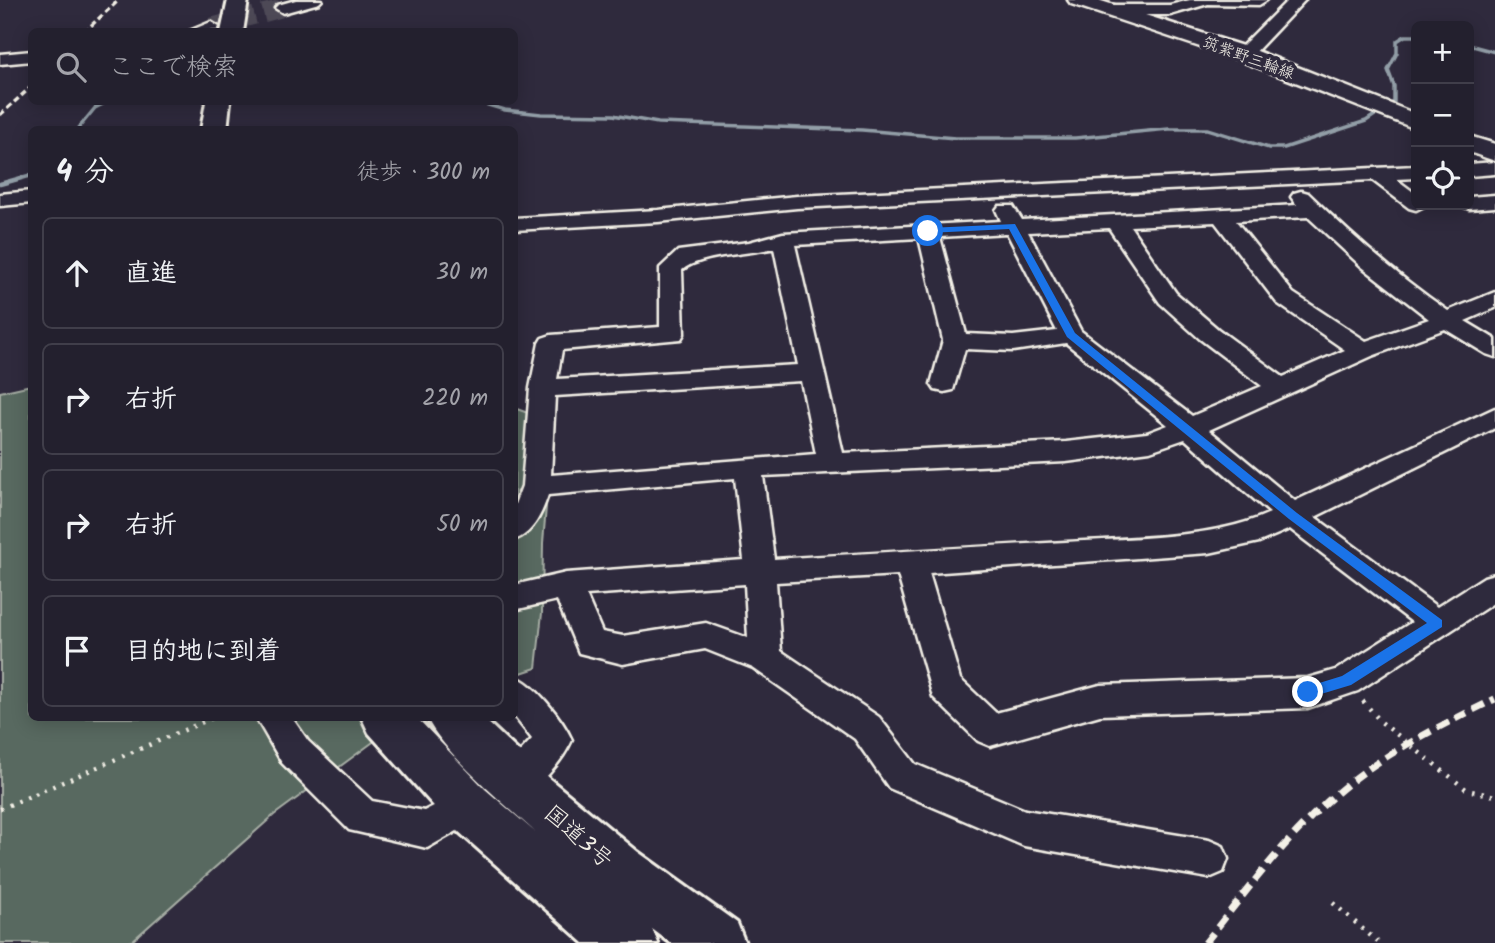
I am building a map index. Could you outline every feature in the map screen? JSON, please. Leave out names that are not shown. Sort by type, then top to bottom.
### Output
[{"type":"highway","points":[[215,28],[238,0]]},
{"type":"highway","points":[[253,28],[258,0]]},
{"type":"highway","points":[[215,126],[218,105]]},
{"type":"highway","points":[[237,126],[240,105]]},
{"type":"highway","points":[[389,721],[467,806],[582,907],[630,943]]},
{"type":"highway","name":"国道3号","points":[[454,721],[516,782],[619,871],[717,943]]},
{"type":"main road","name":"筑紫野三輪線","points":[[1078,0],[1244,54],[1411,120]]},
{"type":"street","points":[[283,8],[314,0]]},
{"type":"street","points":[[1111,10],[1170,10],[1208,0],[1259,0]]},
{"type":"street","points":[[1244,54],[1292,1]]},
{"type":"street","points":[[0,60],[28,56]]},
{"type":"street","points":[[1480,152],[1495,168]]},
{"type":"street","points":[[518,224],[658,216],[797,202],[1411,172]]},
{"type":"street","points":[[1377,174],[1411,200]]},
{"type":"street","points":[[1285,179],[1386,279],[1445,321],[1495,349]]},
{"type":"street","points":[[998,191],[1012,226],[1071,335],[1189,428],[1293,516],[1437,624]]},
{"type":"street","points":[[0,200],[28,197]]},
{"type":"street","points":[[1474,203],[1495,201]]},
{"type":"street","points":[[518,524],[529,509],[536,486],[543,388],[551,343],[672,334],[671,268],[686,256],[750,248],[783,239],[1314,210]]},
{"type":"street","points":[[1220,214],[1284,298],[1363,351]]},
{"type":"street","points":[[1115,220],[1168,298],[1209,334],[1279,386]]},
{"type":"street","points":[[928,231],[955,340],[944,384]]},
{"type":"street","points":[[783,239],[831,461]]},
{"type":"street","points":[[536,486],[831,461],[1066,452],[1150,442],[1189,428],[1363,351],[1445,321],[1495,299]]},
{"type":"street","points":[[955,340],[997,346],[1031,344],[1071,335]]},
{"type":"street","points":[[543,388],[811,372]]},
{"type":"street","points":[[518,597],[566,585],[1107,551],[1209,542],[1259,531],[1495,417]]},
{"type":"street","points":[[748,467],[760,571],[765,658]]},
{"type":"street","points":[[910,562],[946,687],[990,730],[1100,700],[1308,692],[1346,681],[1495,586]]},
{"type":"street","points":[[566,585],[591,643],[623,650],[706,636],[765,658],[867,728],[902,775],[1024,828],[1209,859]]},
{"type":"street","points":[[516,782],[554,740],[518,695]]},
{"type":"street","points":[[275,721],[295,752],[362,817],[427,830],[467,806]]},
{"type":"path","points":[[1346,681],[1381,722],[1424,759],[1467,790],[1495,796]]},
{"type":"path","points":[[0,808],[205,721]]},
{"type":"path","points":[[1333,903],[1379,943]]},
{"type":"green space","points":[[28,386],[28,721],[408,721],[384,734],[274,815],[132,941],[125,943],[0,943],[0,392]]},
{"type":"green space","points":[[518,409],[553,422],[543,543],[542,613],[536,668],[518,674]]},
{"type":"waterway","points":[[488,105],[541,114],[613,115],[658,123],[862,130],[955,138],[1075,138],[1169,129],[1207,129],[1269,148],[1284,148],[1366,121],[1394,102],[1394,86],[1388,70],[1397,53],[1397,41],[1411,36]]},
{"type":"waterway","points":[[1474,46],[1495,52]]},
{"type":"waterway","points":[[80,126],[95,108],[101,105]]},
{"type":"waterway","points":[[0,184],[28,176]]},
{"type":"tunnel","points":[[211,27],[283,8]]},
{"type":"railway","points":[[88,28],[119,0]]},
{"type":"railway","points":[[0,115],[28,90]]},
{"type":"railway","points":[[1205,943],[1287,842],[1343,788],[1398,750],[1495,699]]},
{"type":"route","points":[[928,231],[1012,226],[1071,335],[1189,428],[1293,516],[1437,624],[1346,681],[1308,692]]}]
